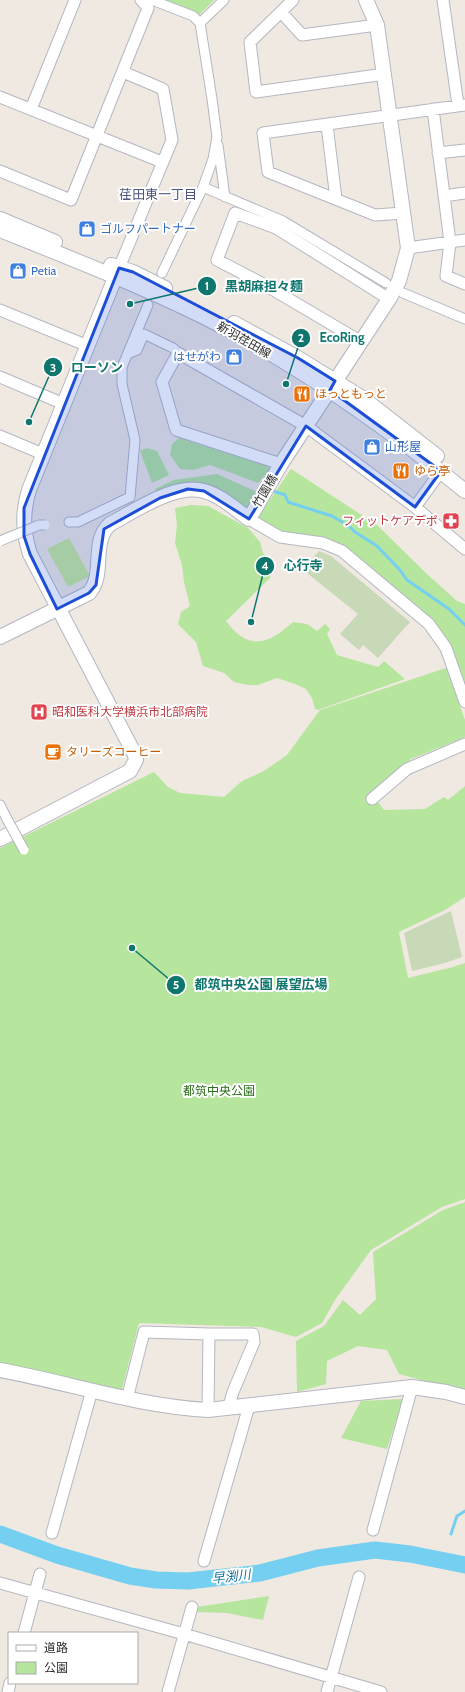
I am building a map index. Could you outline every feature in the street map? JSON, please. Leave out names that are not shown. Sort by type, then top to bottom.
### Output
[{"type":"street","points":[[31,109],[75,0]]},
{"type":"street","points":[[146,0],[193,16],[200,23],[225,197]]},
{"type":"street","points":[[0,171],[71,200],[148,8],[146,0]]},
{"type":"street","points":[[200,23],[224,0]]},
{"type":"street","points":[[293,0],[250,42],[256,92],[385,74]]},
{"type":"street","points":[[366,0],[377,25],[391,115],[408,248],[465,240]]},
{"type":"street","points":[[404,212],[375,215],[268,172],[263,133],[462,105],[443,0]]},
{"type":"street","points":[[281,12],[302,35],[377,25]]},
{"type":"street","points":[[0,838],[130,771],[136,760],[135,755],[57,609],[30,554],[24,536],[26,499],[43,454],[172,140],[163,89],[123,72]]},
{"type":"street","points":[[0,97],[162,162]]},
{"type":"street","points":[[433,109],[450,242],[446,276],[465,284]]},
{"type":"street","points":[[327,125],[336,199]]},
{"type":"street","points":[[162,273],[203,187],[212,159],[216,138]]},
{"type":"street","points":[[438,153],[465,150]]},
{"type":"street","points":[[203,187],[283,221],[386,283]]},
{"type":"street","points":[[444,196],[465,193]]},
{"type":"street","points":[[360,341],[265,285],[217,260],[235,213],[276,228],[389,300]]},
{"type":"street","name":"新羽荏田線","points":[[0,219],[118,272],[332,385],[364,399],[465,479]]},
{"type":"street","name":"新羽荏田線","points":[[0,230],[118,272]]},
{"type":"street","name":"竹園橋","points":[[249,519],[281,464],[360,341],[389,300],[399,281],[408,248]]},
{"type":"street","points":[[403,293],[465,319]]},
{"type":"street","points":[[69,522],[78,522],[130,497],[135,440],[122,379],[122,367],[148,305]]},
{"type":"street","points":[[0,310],[88,346]]},
{"type":"street","points":[[128,354],[137,350],[144,334],[173,348],[178,353],[306,426],[415,507],[465,549]]},
{"type":"street","points":[[178,353],[162,382],[176,430],[281,464]]},
{"type":"street","points":[[0,377],[64,404]]},
{"type":"street","name":"新羽荏田線","points":[[332,385],[465,491]]},
{"type":"street","points":[[0,436],[43,454]]},
{"type":"street","points":[[415,507],[441,471]]},
{"type":"street","points":[[0,637],[89,593],[96,585],[101,538],[104,529],[110,524],[172,492],[188,489],[204,491],[217,497],[249,519],[280,537],[324,543],[334,546],[342,551],[429,624],[446,648],[465,702]]},
{"type":"street","points":[[0,541],[39,525],[46,525]]},
{"type":"street","points":[[372,799],[407,769],[465,744]]},
{"type":"street","points":[[0,805],[24,850]]},
{"type":"street","points":[[127,1399],[144,1332],[253,1334],[254,1342],[233,1392],[228,1409]]},
{"type":"street","points":[[208,1410],[210,1334]]},
{"type":"street","points":[[0,1370],[127,1399],[174,1408],[208,1410],[228,1409],[412,1387],[446,1392],[465,1397]]},
{"type":"street","points":[[373,1530],[412,1387]]},
{"type":"street","points":[[52,1533],[92,1390]]},
{"type":"street","points":[[204,1561],[249,1406]]},
{"type":"street","points":[[24,1632],[40,1574]]},
{"type":"street","points":[[327,1692],[359,1577]]},
{"type":"street","points":[[0,1583],[184,1634],[381,1692]]},
{"type":"street","points":[[168,1692],[192,1606]]},
{"type":"highlighted area","points":[[119,268],[133,272],[298,358],[335,381],[330,390],[441,471],[415,507],[306,426],[249,519],[204,491],[188,489],[160,498],[104,529],[96,585],[89,593],[57,609],[30,554],[24,536],[24,508]]},
{"type":"green space","points":[[161,0],[214,0],[199,15]]},
{"type":"green space","points":[[179,438],[267,466],[270,469],[258,483],[210,465],[193,470],[180,469],[170,455],[172,444]]},
{"type":"green space","points":[[147,448],[157,451],[169,475],[152,483],[140,451]]},
{"type":"green space","points":[[291,469],[377,525],[428,575],[457,601],[465,604],[465,695],[445,641],[340,544],[321,537],[280,532],[258,517]]},
{"type":"green space","points":[[217,474],[257,492],[246,511],[219,491],[157,493],[155,489],[174,480]]},
{"type":"green space","points":[[191,505],[208,506],[248,528],[260,542],[263,553],[274,563],[270,578],[226,621],[234,631],[250,641],[258,641],[267,640],[275,636],[293,622],[307,624],[317,631],[325,624],[330,629],[327,634],[337,655],[378,667],[384,661],[405,679],[318,710],[315,709],[312,698],[306,689],[295,684],[277,678],[258,685],[248,685],[234,682],[224,673],[203,666],[196,642],[178,624],[181,612],[190,606],[184,582],[182,565],[175,543],[177,525],[175,508]]},
{"type":"green space","points":[[69,538],[90,576],[68,587],[47,549]]},
{"type":"green space","points":[[319,551],[331,556],[410,622],[378,658],[363,645],[359,650],[340,634],[358,614],[302,569]]},
{"type":"green space","name":"都筑中央公園","points":[[446,668],[465,720],[465,737],[411,759],[371,793],[384,810],[425,809],[444,797],[448,800],[465,786],[465,897],[445,910],[399,932],[408,978],[465,963],[465,1199],[442,1207],[371,1250],[335,1300],[322,1323],[296,1337],[261,1327],[139,1323],[121,1393],[0,1366],[0,848],[154,772],[168,787],[180,793],[224,797],[242,781],[264,771],[287,755],[320,710]]},
{"type":"green space","points":[[451,911],[462,957],[412,971],[404,933]]},
{"type":"green space","points":[[465,1202],[465,1392],[399,1374],[387,1350],[358,1346],[327,1361],[326,1384],[297,1392],[296,1341],[324,1326],[343,1300],[360,1315],[376,1299],[373,1252],[443,1210]]},
{"type":"green space","points":[[403,1399],[387,1449],[341,1438],[361,1401]]},
{"type":"green space","points":[[269,1596],[263,1620],[227,1613],[195,1612],[197,1607]]},
{"type":"waterway","points":[[273,491],[285,495],[288,502],[332,516],[349,526],[355,532],[377,546],[400,570],[407,580],[449,609],[465,625]]},
{"type":"waterway","points":[[451,1534],[457,1516],[465,1511]]},
{"type":"waterway","name":"早渕川","points":[[0,1534],[57,1555],[130,1576],[156,1580],[188,1581],[260,1573],[318,1558],[375,1550],[410,1554],[465,1565]]},
{"type":"place","name":"ゴルフパートナー","points":[[87,229]]},
{"type":"place","name":"Petia","points":[[18,271]]},
{"type":"place","name":"黒胡麻担々麺","points":[[130,304]]},
{"type":"place","name":"はせがわ","points":[[234,357]]},
{"type":"place","name":"EcoRing","points":[[286,384]]},
{"type":"place","name":"ほっともっと","points":[[302,394]]},
{"type":"place","name":"ローソン","points":[[29,422]]},
{"type":"place","name":"山形屋","points":[[372,447]]},
{"type":"place","name":"ゆら亭","points":[[401,471]]},
{"type":"place","name":"フィットケアデポ","points":[[451,521]]},
{"type":"place","name":"心行寺","points":[[251,622]]},
{"type":"place","name":"昭和医科大学横浜市北部病院","points":[[39,712]]},
{"type":"place","name":"タリーズコーヒー","points":[[53,752]]},
{"type":"place","name":"都筑中央公園 展望広場","points":[[132,948]]},
{"type":"district","name":"荏田東一丁目","points":[[158,194]]}]
